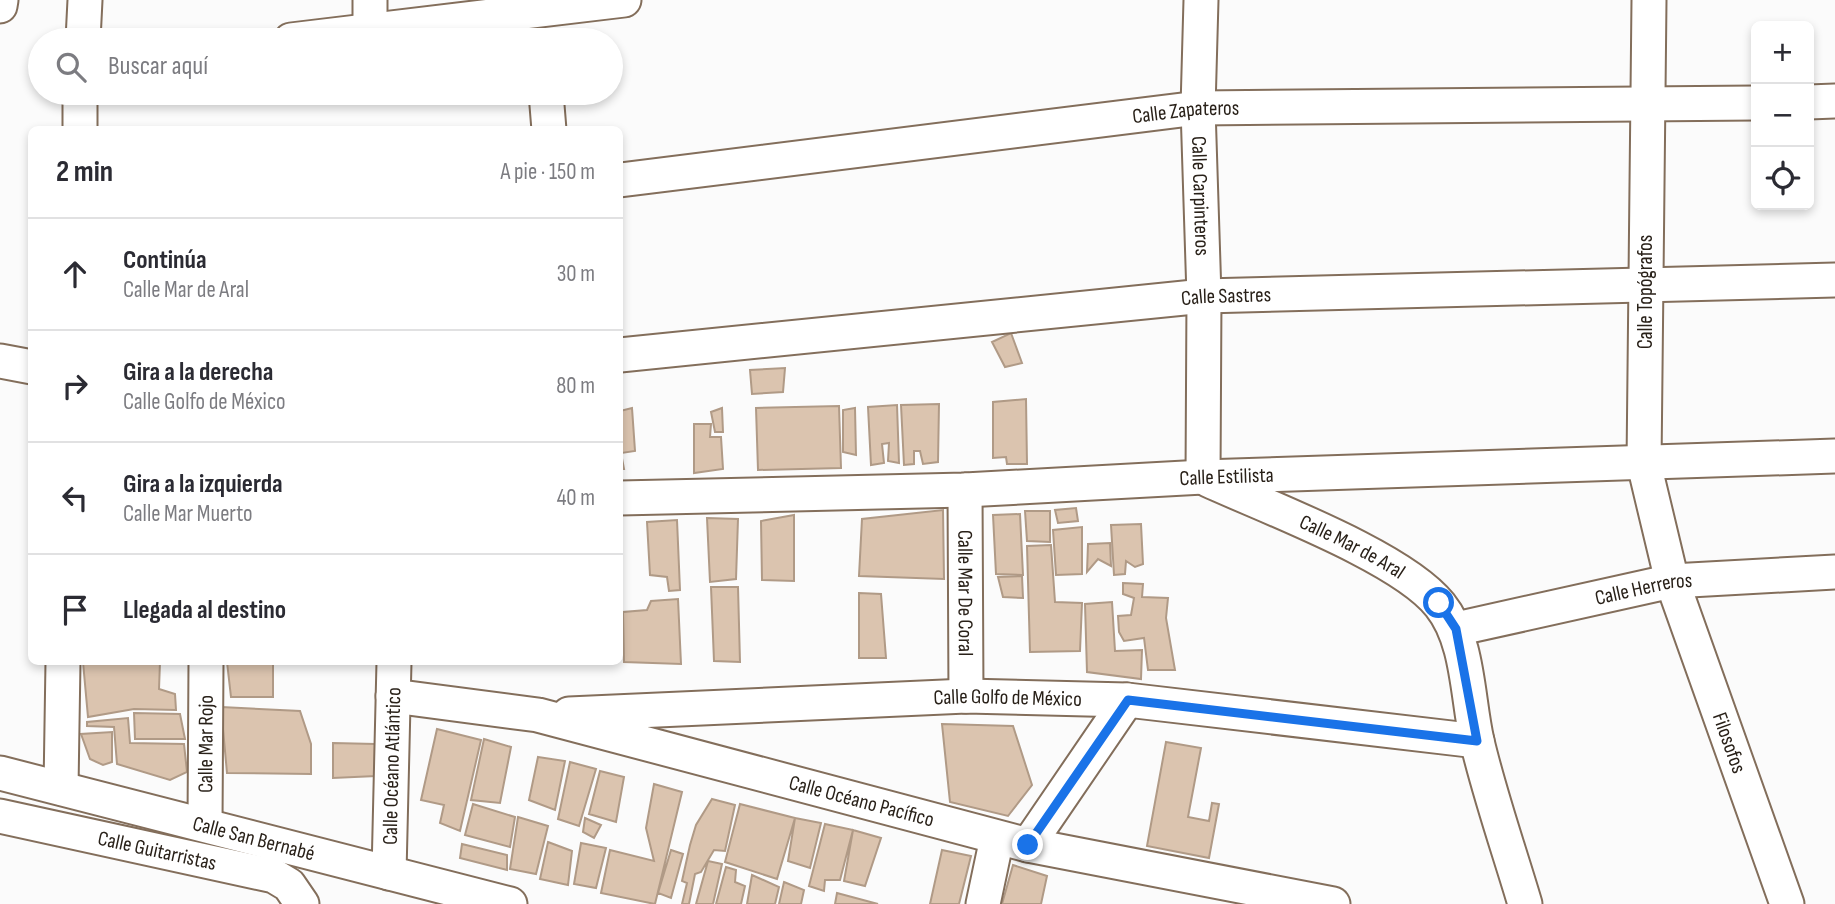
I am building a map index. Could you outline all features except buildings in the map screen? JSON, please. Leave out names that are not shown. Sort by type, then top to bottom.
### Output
[{"type":"street","points":[[0,6],[1,0]]},
{"type":"street","points":[[84,28],[85,0]]},
{"type":"street","points":[[329,28],[370,15],[541,25],[624,0]]},
{"type":"street","name":"Calle Carpinteros","points":[[1201,0],[1198,107],[1204,296],[1203,477]]},
{"type":"street","name":"Calle Topógrafos","points":[[1649,0],[1644,464],[1672,581]]},
{"type":"street","points":[[1814,102],[1835,101]]},
{"type":"street","name":"Calle Zapateros","points":[[623,180],[1198,107],[1751,103]]},
{"type":"street","points":[[80,105],[80,126]]},
{"type":"street","points":[[547,105],[549,126]]},
{"type":"street","name":"Calle Sastres","points":[[623,355],[1204,296],[1835,280]]},
{"type":"street","points":[[0,361],[28,367]]},
{"type":"street","name":"Calle Estilista","points":[[623,498],[965,490],[1203,477],[1835,456]]},
{"type":"street","name":"Calle Mar de Aral","points":[[1203,477],[1371,555],[1411,579],[1439,603],[1456,629],[1477,741],[1525,904]]},
{"type":"street","name":"Calle Mar De Coral","points":[[965,490],[966,696]]},
{"type":"street","name":"Calle Herreros","points":[[1456,629],[1672,581],[1835,572]]},
{"type":"street","name":"Filosofos","points":[[1672,581],[1787,904]]},
{"type":"street","points":[[61,788],[63,665]]},
{"type":"street","name":"Calle Mar Rojo","points":[[205,824],[206,665]]},
{"type":"street","name":"Calle Océano Atlántico","points":[[389,873],[394,665]]},
{"type":"street","name":"Calle Océano Pacífico","points":[[393,696],[538,715],[1012,841],[1333,904]]},
{"type":"street","name":"Calle Golfo de México","points":[[538,715],[966,696],[1128,700],[1477,741]]},
{"type":"street","points":[[983,904],[1012,841],[1128,700]]},
{"type":"street","name":"Calle San Bernabé","points":[[0,773],[509,904]]},
{"type":"street","name":"Calle Guitarristas","points":[[0,816],[274,876],[289,885],[302,904]]},
{"type":"route","points":[[1028,845],[1128,700],[1477,741],[1456,629],[1439,603]]}]
